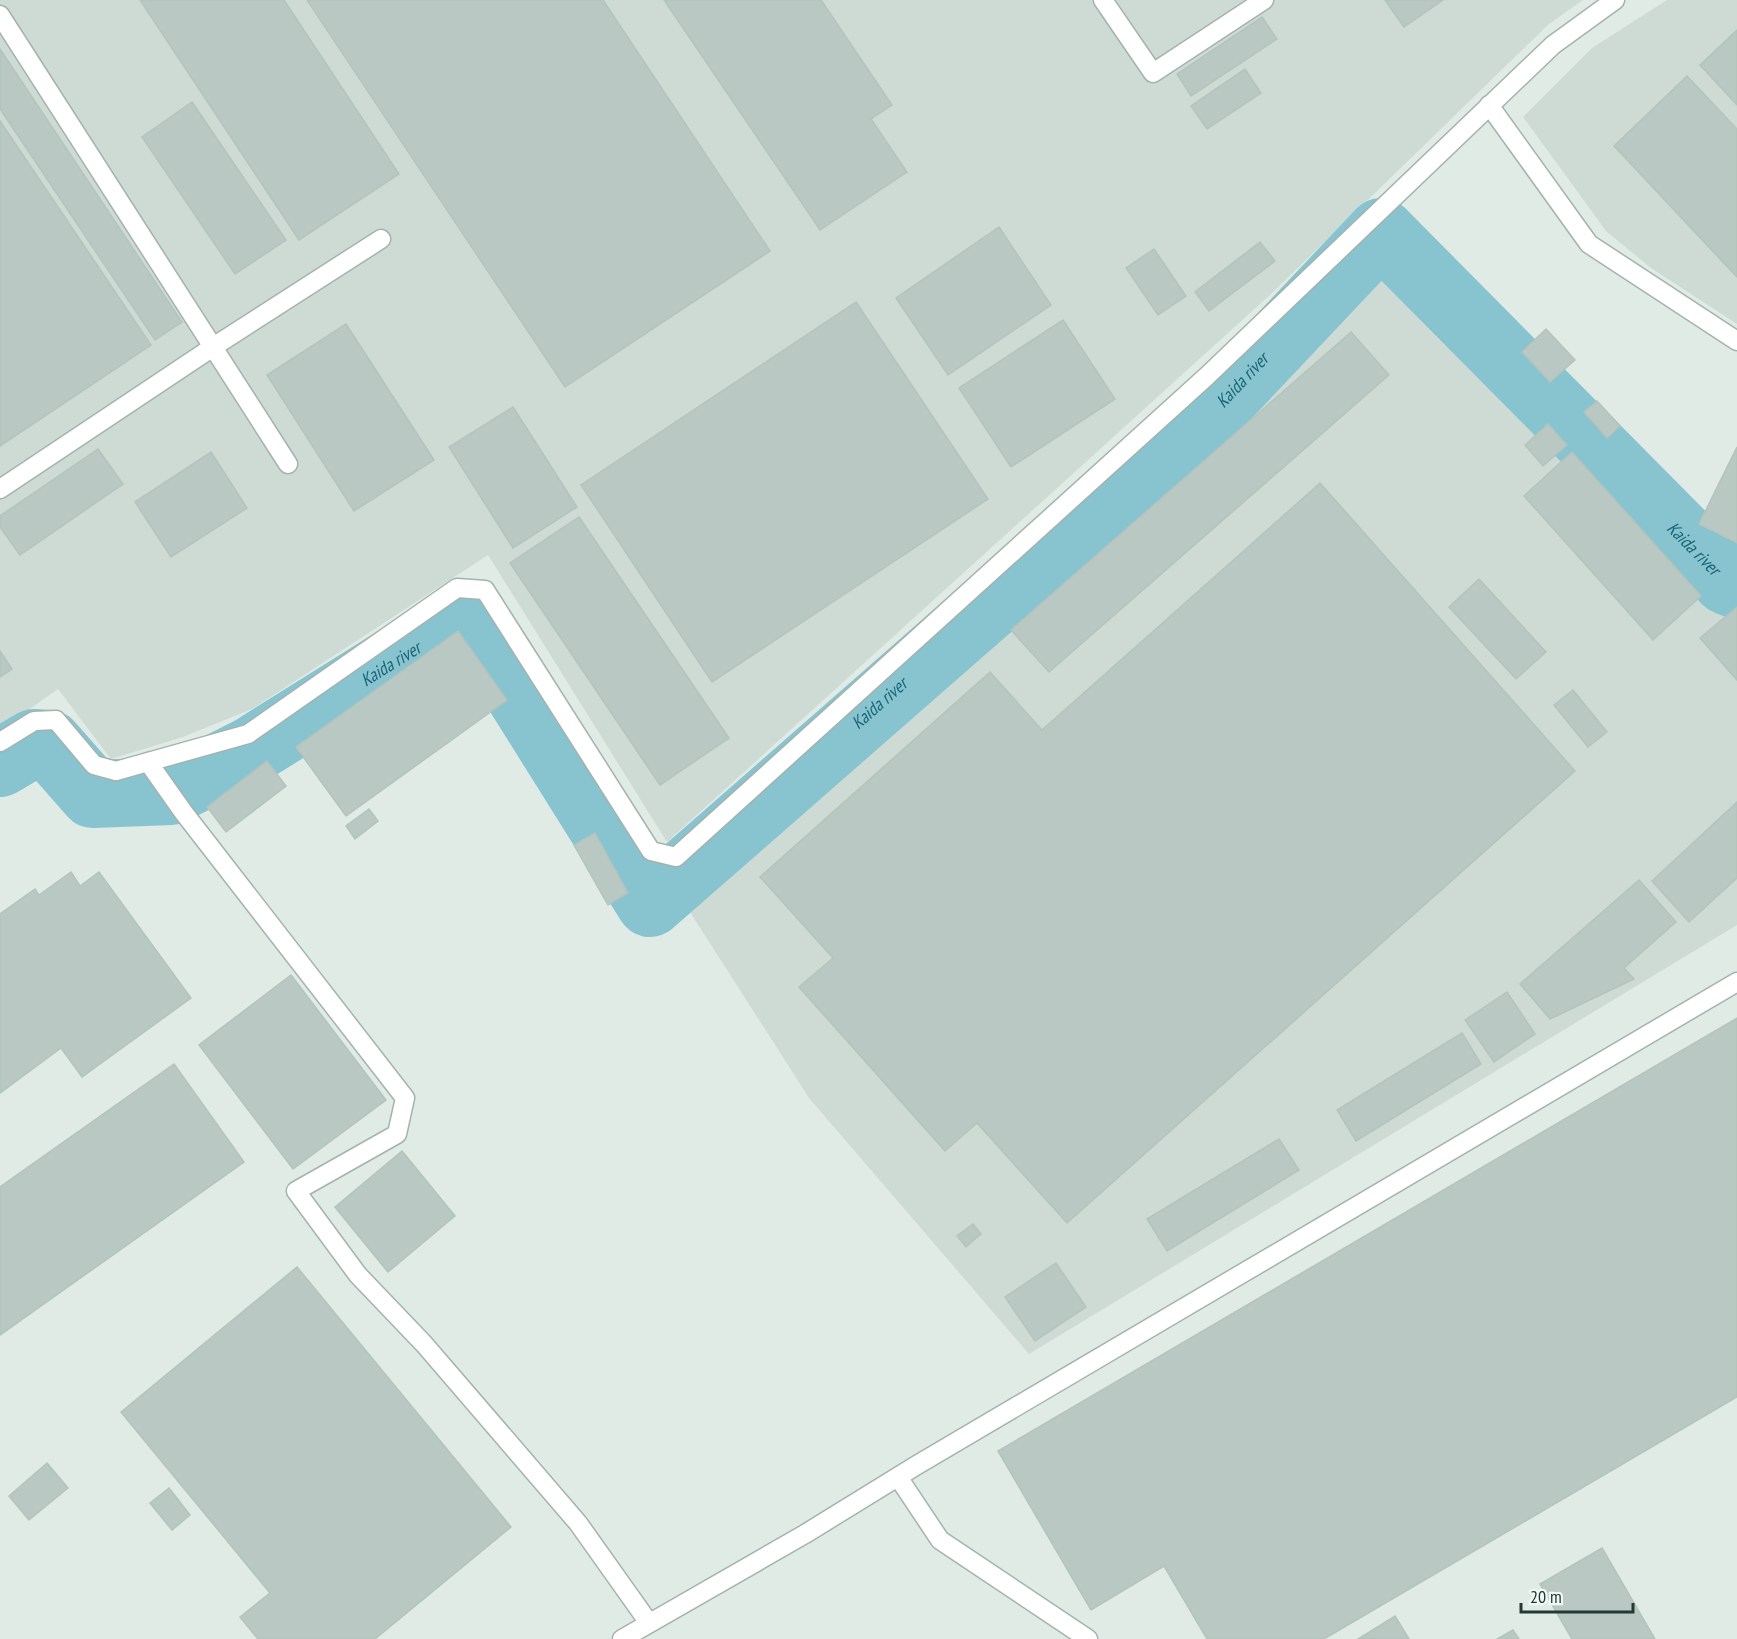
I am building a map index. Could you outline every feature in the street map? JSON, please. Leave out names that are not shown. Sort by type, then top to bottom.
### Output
[{"type":"street","points":[[1103,0],[1153,73],[1264,0]]},
{"type":"street","points":[[0,742],[34,721],[56,720],[94,765],[116,771],[248,734],[457,588],[485,590],[651,851],[676,857],[1207,376],[1553,45],[1615,0]]},
{"type":"street","points":[[0,15],[288,464]]},
{"type":"street","points":[[1489,105],[1590,244],[1737,341]]},
{"type":"street","points":[[0,489],[213,347],[381,239]]},
{"type":"street","points":[[148,762],[184,813],[405,1098],[397,1134],[296,1191],[358,1275],[424,1344],[578,1523],[649,1623]]},
{"type":"street","points":[[622,1639],[805,1534],[1737,982]]},
{"type":"street","points":[[898,1477],[940,1540],[1088,1639]]},
{"type":"shaded area","points":[[0,0],[1583,0],[1549,24],[1271,294],[667,842],[488,555],[252,709],[183,737],[111,759],[58,689],[0,730]]},
{"type":"shaded area","points":[[1667,0],[1737,0],[1737,324],[1651,268],[1606,231],[1523,117],[1592,48]]},
{"type":"shaded area","points":[[1387,245],[1721,587],[1737,594],[1737,925],[1029,1354],[809,1098],[681,898],[1217,420]]},
{"type":"building","points":[[140,0],[284,0],[399,174],[299,240]]},
{"type":"building","points":[[307,0],[603,0],[770,251],[565,387]]},
{"type":"building","points":[[664,0],[821,0],[892,105],[871,119],[907,172],[820,230]]},
{"type":"building","points":[[1385,0],[1443,0],[1404,27]]},
{"type":"building","points":[[1262,17],[1277,39],[1191,96],[1177,74]]},
{"type":"building","points":[[1737,30],[1737,105],[1700,65]]},
{"type":"building","points":[[0,49],[182,322],[155,340],[0,109]]},
{"type":"building","points":[[1245,69],[1261,93],[1207,129],[1191,106]]},
{"type":"building","points":[[1687,76],[1737,129],[1737,277],[1614,146]]},
{"type":"building","points":[[192,102],[286,240],[235,274],[142,137]]},
{"type":"building","points":[[0,121],[151,345],[0,446]]},
{"type":"building","points":[[999,227],[1051,305],[948,375],[896,298]]},
{"type":"building","points":[[1260,242],[1275,261],[1209,311],[1195,292]]},
{"type":"building","points":[[1154,249],[1186,296],[1158,315],[1126,268]]},
{"type":"building","points":[[856,302],[988,499],[712,682],[581,485]]},
{"type":"building","points":[[1063,320],[1115,399],[1011,467],[959,388]]},
{"type":"building","points":[[346,324],[434,460],[354,511],[267,375]]},
{"type":"building","points":[[1546,329],[1575,360],[1550,382],[1522,352]]},
{"type":"building","points":[[1351,332],[1389,375],[1049,672],[1011,630]]},
{"type":"building","points":[[1597,401],[1620,426],[1607,438],[1584,412]]},
{"type":"building","points":[[513,407],[577,507],[513,548],[449,447]]},
{"type":"building","points":[[1548,424],[1567,445],[1543,466],[1525,445]]},
{"type":"building","points":[[1737,447],[1737,543],[1699,524]]},
{"type":"building","points":[[98,449],[123,484],[20,555],[0,527],[0,516]]},
{"type":"building","points":[[211,452],[247,508],[171,557],[135,502]]},
{"type":"building","points":[[1572,452],[1701,596],[1653,640],[1524,496]]},
{"type":"building","points":[[1320,483],[1575,771],[1067,1223],[977,1123],[945,1151],[799,987],[833,958],[760,877],[990,672],[1042,730]]},
{"type":"building","points":[[579,517],[729,738],[660,785],[510,563]]},
{"type":"building","points":[[1479,579],[1546,652],[1516,679],[1449,607]]},
{"type":"building","points":[[1737,607],[1737,680],[1700,638]]},
{"type":"building","points":[[458,631],[507,700],[346,816],[296,747]]},
{"type":"building","points":[[0,651],[12,669],[0,677]]},
{"type":"building","points":[[1573,690],[1607,732],[1588,747],[1554,705]]},
{"type":"building","points":[[267,761],[286,786],[226,832],[207,807]]},
{"type":"building","points":[[1737,802],[1737,878],[1689,922],[1652,881]]},
{"type":"building","points":[[369,809],[378,821],[355,839],[346,826]]},
{"type":"building","points":[[595,833],[628,893],[608,905],[574,845]]},
{"type":"building","points":[[71,872],[80,886],[99,872],[191,998],[82,1077],[61,1048],[0,1093],[0,914],[35,889],[39,895]]},
{"type":"building","points":[[1639,880],[1676,922],[1624,968],[1634,979],[1550,1019],[1520,984]]},
{"type":"building","points":[[291,975],[386,1100],[293,1169],[199,1045]]},
{"type":"building","points":[[1507,992],[1535,1034],[1494,1062],[1465,1020]]},
{"type":"building","points":[[1737,1018],[1737,1397],[1324,1639],[1207,1639],[1164,1566],[1091,1610],[998,1451]]},
{"type":"building","points":[[1462,1033],[1481,1064],[1356,1141],[1337,1110]]},
{"type":"building","points":[[174,1064],[244,1162],[0,1335],[0,1187]]},
{"type":"building","points":[[1279,1139],[1299,1170],[1167,1251],[1147,1219]]},
{"type":"building","points":[[402,1151],[455,1216],[388,1272],[335,1207]]},
{"type":"building","points":[[973,1224],[981,1234],[966,1247],[957,1236]]},
{"type":"building","points":[[1056,1263],[1086,1307],[1035,1341],[1005,1297]]},
{"type":"building","points":[[297,1267],[511,1527],[375,1639],[258,1639],[240,1617],[270,1593],[121,1412]]},
{"type":"building","points":[[47,1463],[68,1488],[29,1520],[9,1496]]},
{"type":"building","points":[[169,1488],[190,1515],[172,1530],[150,1503]]},
{"type":"building","points":[[1602,1548],[1655,1639],[1572,1639],[1540,1584]]},
{"type":"building","points":[[1395,1616],[1409,1639],[1358,1639]]},
{"type":"building","points":[[1513,1630],[1519,1639],[1497,1639]]},
{"type":"waterway","name":"Kaida river","points":[[0,763],[34,743],[49,744],[93,794],[171,791],[252,750],[469,614],[650,903],[1211,412],[1381,232],[1727,581],[1737,585]]}]
